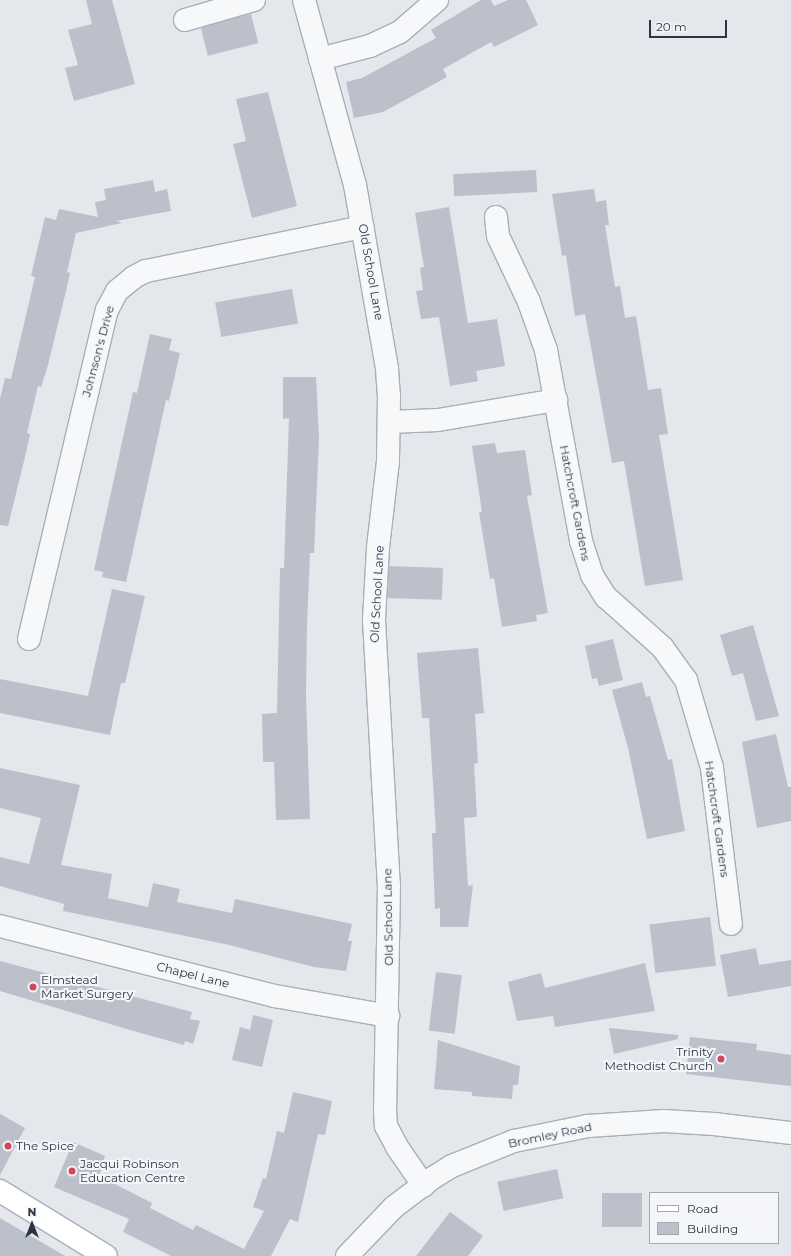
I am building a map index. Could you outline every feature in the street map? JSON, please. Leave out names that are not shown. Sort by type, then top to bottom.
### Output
[{"type":"main road","points":[[0,1191],[106,1256]]},
{"type":"street","points":[[184,20],[254,0]]},
{"type":"street","name":"Old School Lane","points":[[304,0],[355,185],[383,340],[390,422],[374,620],[389,885],[386,1126],[397,1147],[424,1186]]},
{"type":"street","points":[[320,59],[370,46],[400,32],[437,0]]},
{"type":"street","name":"Hatchcroft Gardens","points":[[496,217],[498,236],[542,336],[556,400],[581,541],[592,575],[606,597],[662,647],[686,680],[712,768],[731,924]]},
{"type":"street","name":"Johnson's Drive","points":[[29,639],[107,310],[117,291],[134,277],[146,271],[363,227]]},
{"type":"street","points":[[390,422],[438,420],[556,400]]},
{"type":"street","name":"Chapel Lane","points":[[0,926],[275,996],[388,1016]]},
{"type":"street","name":"Bromley Road","points":[[347,1256],[394,1207],[452,1166],[495,1148],[536,1136],[588,1126],[664,1121],[714,1124],[791,1133]]},
{"type":"building","points":[[86,0],[112,0],[135,84],[74,101],[65,68],[78,65],[68,30],[92,24]]},
{"type":"building","points":[[481,0],[491,0],[494,6],[508,0],[526,0],[538,25],[494,47],[491,42],[443,69],[447,77],[383,112],[354,118],[346,82],[362,78],[436,38],[431,30]]},
{"type":"building","points":[[251,14],[258,43],[208,56],[201,27]]},
{"type":"building","points":[[268,92],[297,206],[252,218],[233,144],[246,141],[236,99]]},
{"type":"building","points":[[536,170],[537,192],[454,196],[453,174]]},
{"type":"building","points":[[153,180],[155,192],[167,189],[171,211],[116,221],[122,223],[76,233],[67,272],[70,273],[65,295],[48,365],[41,387],[38,386],[27,433],[30,434],[8,526],[0,525],[0,399],[5,378],[11,379],[35,277],[31,276],[45,217],[56,220],[59,209],[98,217],[95,202],[106,200],[104,189]]},
{"type":"building","points":[[594,189],[596,202],[606,200],[609,225],[605,225],[615,287],[620,286],[625,318],[636,316],[648,390],[661,388],[668,434],[659,435],[683,580],[645,586],[624,461],[612,463],[585,314],[575,316],[566,255],[562,256],[552,194]]},
{"type":"building","points":[[449,207],[468,323],[497,319],[505,366],[476,371],[478,381],[450,386],[439,317],[421,319],[416,291],[423,290],[420,268],[424,267],[415,213]]},
{"type":"building","points":[[292,289],[298,323],[221,337],[215,303]]},
{"type":"building","points":[[150,334],[172,339],[169,350],[180,353],[169,401],[166,400],[126,582],[102,577],[103,572],[94,570],[133,392],[137,393]]},
{"type":"building","points":[[283,377],[316,377],[319,438],[314,553],[310,553],[307,624],[306,694],[310,819],[276,820],[274,762],[263,762],[262,714],[277,713],[280,568],[284,568],[289,418],[283,419]]},
{"type":"building","points":[[495,443],[497,453],[525,450],[532,495],[527,496],[548,613],[536,615],[537,621],[502,627],[494,578],[490,579],[479,512],[482,512],[472,446]]},
{"type":"building","points":[[389,566],[443,568],[442,600],[388,598]]},
{"type":"building","points":[[112,589],[145,596],[125,683],[121,683],[110,735],[0,713],[0,679],[88,696]]},
{"type":"building","points":[[753,625],[779,716],[756,721],[743,673],[732,676],[720,635]]},
{"type":"building","points":[[613,639],[623,680],[599,686],[597,678],[592,679],[585,646]]},
{"type":"building","points":[[478,648],[484,713],[475,714],[478,763],[474,764],[477,817],[464,818],[468,886],[473,885],[468,927],[440,927],[440,908],[435,909],[432,833],[436,833],[429,718],[422,718],[417,653]]},
{"type":"building","points":[[642,682],[646,697],[650,696],[668,760],[672,759],[685,831],[647,839],[628,748],[612,690]]},
{"type":"building","points":[[776,734],[788,787],[791,787],[791,821],[757,828],[742,742]]},
{"type":"building","points":[[0,768],[80,785],[61,865],[112,874],[108,898],[148,907],[153,883],[180,889],[177,902],[232,913],[235,899],[352,924],[348,941],[352,941],[346,971],[314,967],[225,944],[63,911],[64,904],[0,886],[0,857],[29,864],[41,818],[0,808]]},
{"type":"building","points":[[710,917],[716,966],[655,973],[649,924]]},
{"type":"building","points":[[756,948],[759,965],[791,960],[791,986],[728,997],[720,955]]},
{"type":"building","points":[[0,961],[192,1012],[190,1019],[200,1021],[193,1044],[185,1041],[184,1045],[0,991]]},
{"type":"building","points":[[645,963],[655,1011],[555,1027],[553,1016],[517,1021],[508,982],[541,973],[545,988]]},
{"type":"building","points":[[436,972],[462,975],[455,1034],[429,1031]]},
{"type":"building","points":[[253,1015],[273,1020],[262,1067],[232,1060],[240,1027],[250,1030]]},
{"type":"building","points":[[609,1028],[678,1035],[678,1039],[614,1054]]},
{"type":"building","name":"Trinity Methodist Church","points":[[690,1037],[757,1044],[756,1050],[791,1055],[791,1086],[686,1074]]},
{"type":"building","points":[[438,1040],[520,1066],[518,1085],[513,1085],[512,1099],[472,1096],[472,1092],[434,1089]]},
{"type":"building","points":[[293,1092],[332,1101],[325,1135],[318,1134],[298,1222],[290,1219],[271,1256],[171,1256],[123,1232],[129,1219],[54,1187],[73,1142],[105,1156],[99,1176],[152,1203],[150,1208],[193,1230],[196,1225],[244,1249],[264,1211],[253,1207],[263,1178],[266,1179],[277,1131],[284,1133]]},
{"type":"building","name":"The Spice","points":[[0,1114],[25,1128],[0,1175]]},
{"type":"building","points":[[557,1169],[563,1198],[504,1211],[497,1182]]},
{"type":"building","points":[[602,1193],[642,1193],[642,1227],[602,1227]]},
{"type":"building","points":[[450,1212],[483,1236],[468,1256],[416,1256]]},
{"type":"building","points":[[0,1218],[65,1256],[0,1256]]},
{"type":"place","name":"Elmstead Market Surgery","points":[[33,987]]},
{"type":"place","name":"Trinity Methodist Church","points":[[721,1059]]},
{"type":"place","name":"The Spice","points":[[8,1146]]},
{"type":"place","name":"Jacqui Robinson Education Centre","points":[[72,1171]]}]
